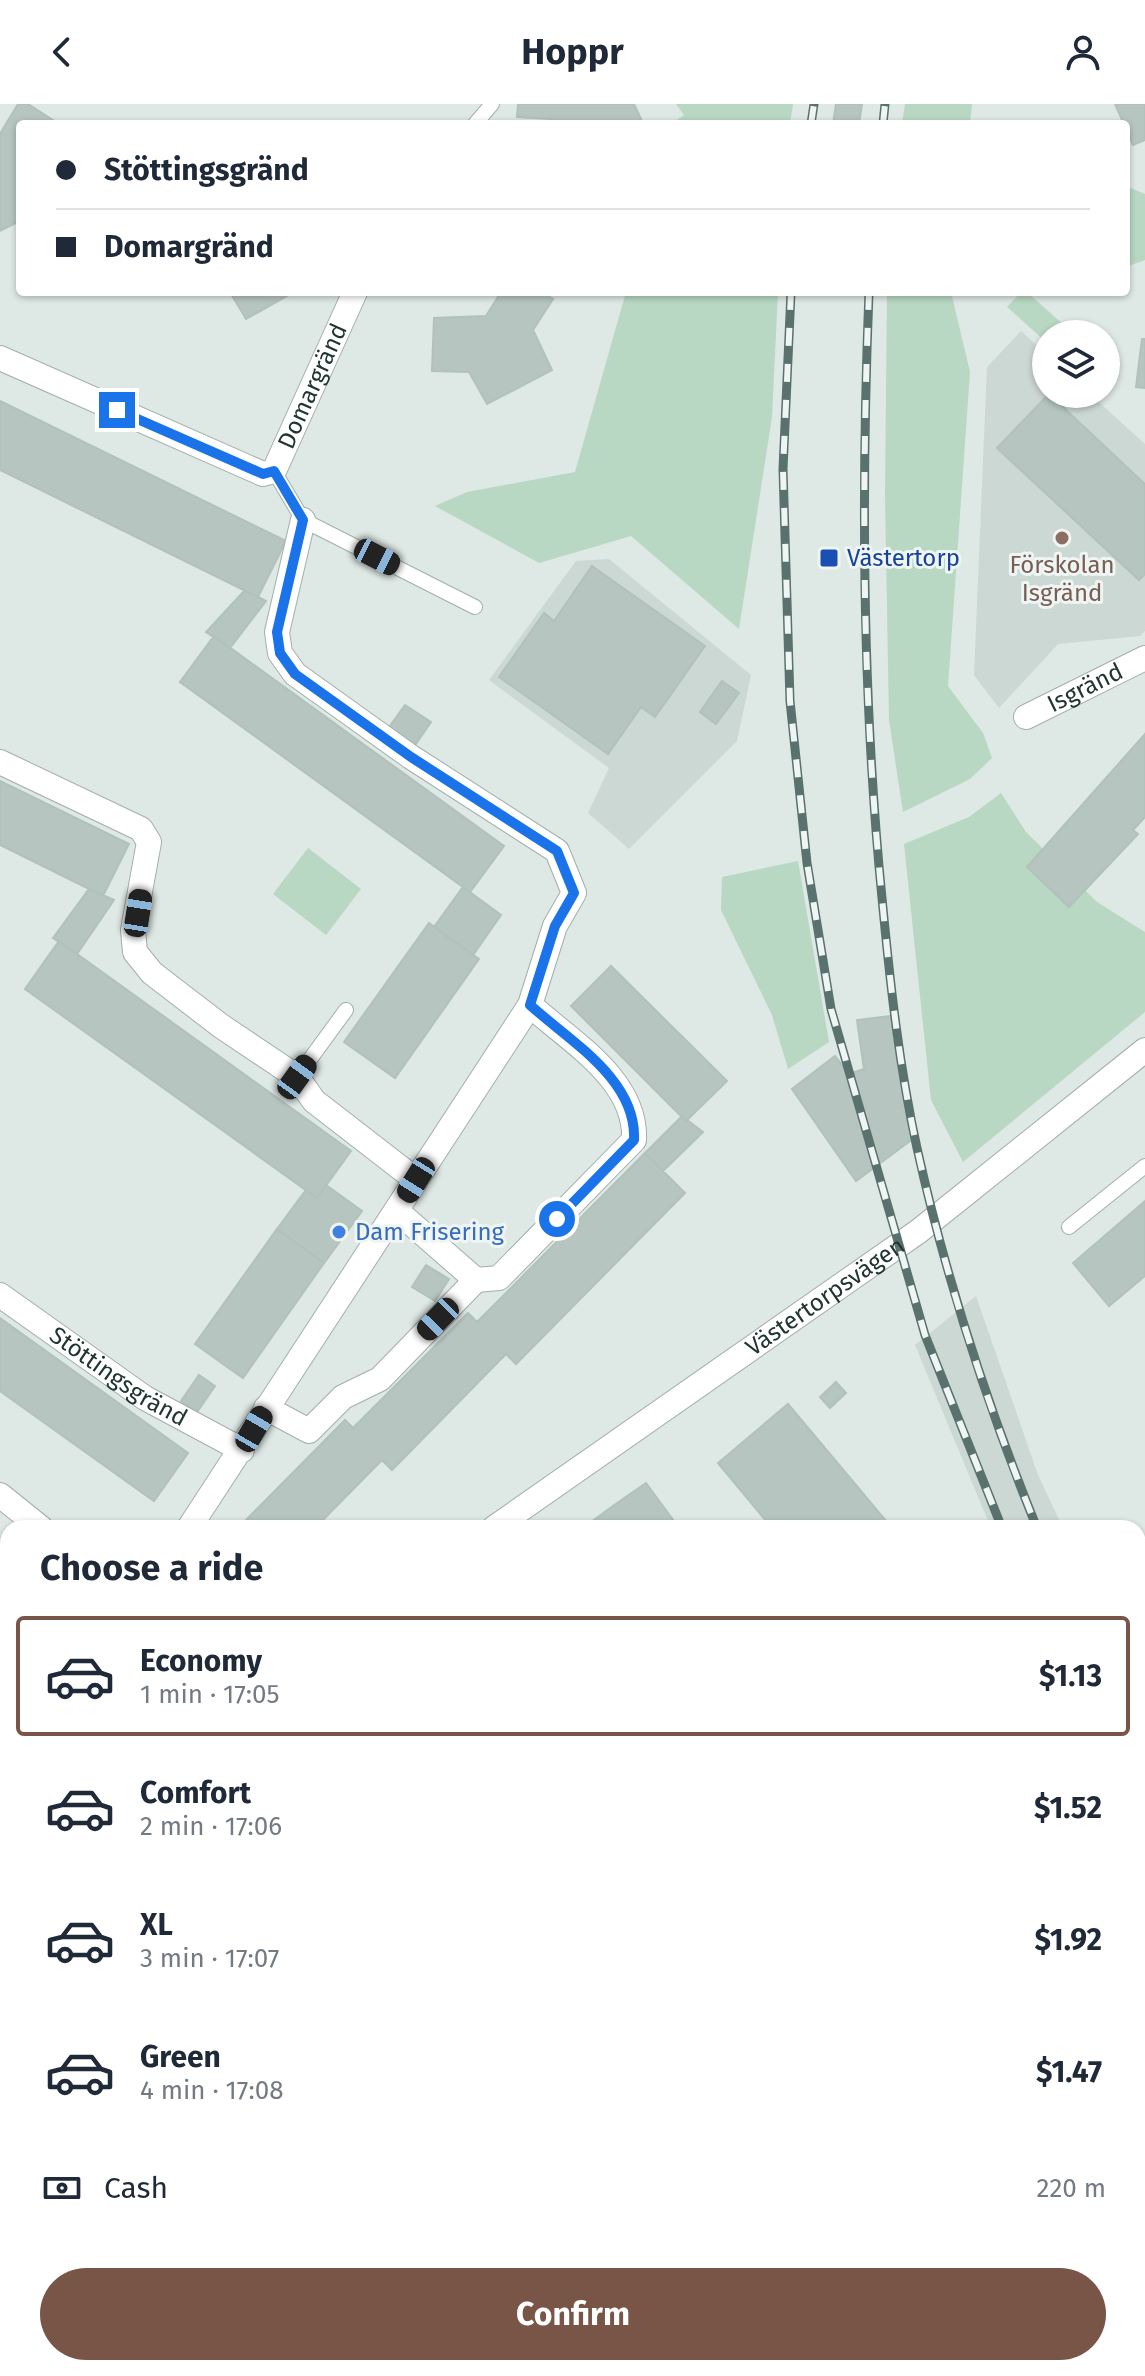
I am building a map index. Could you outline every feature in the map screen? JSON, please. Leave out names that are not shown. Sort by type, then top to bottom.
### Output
[{"type":"street","name":"Domargränd","points":[[0,358],[263,474],[274,471],[353,296]]},
{"type":"street","points":[[194,1520],[530,1005],[555,926],[574,893],[557,851],[411,757],[295,674],[280,653],[277,632],[303,520]]},
{"type":"street","name":"Isgränd","points":[[1026,717],[1145,658]]},
{"type":"street","points":[[0,762],[141,829],[149,842],[133,930],[135,952],[152,973],[221,1026],[297,1077],[314,1101],[416,1180]]},
{"type":"street","points":[[266,1408],[309,1431],[343,1397],[380,1379],[476,1280],[499,1278],[634,1140],[635,1117],[617,1082],[530,1005]]},
{"type":"street","name":"Västertorpsvägen","points":[[505,1520],[919,1231],[1145,1050]]},
{"type":"street","points":[[397,1211],[476,1280]]},
{"type":"street","name":"Stöttingsgränd","points":[[0,1295],[145,1398],[242,1450]]},
{"type":"street","points":[[0,1495],[31,1520]]},
{"type":"lane","points":[[478,120],[492,104]]},
{"type":"lane","points":[[274,471],[303,520],[475,607]]},
{"type":"lane","points":[[297,1077],[346,1010]]},
{"type":"lane","points":[[1069,1227],[1145,1166]]},
{"type":"shaded area","name":"Förskolan Isgränd","points":[[1021,331],[1032,341],[1032,408],[1105,408],[1145,444],[1145,631],[1140,636],[1058,644],[999,708],[974,675],[987,367]]},
{"type":"shaded area","points":[[609,559],[751,675],[737,741],[629,849],[588,813],[609,768],[489,680],[576,561]]},
{"type":"shaded area","points":[[976,1296],[1038,1475],[1059,1520],[988,1520],[915,1345]]},
{"type":"green space","points":[[676,104],[793,104],[791,120],[677,120],[684,115]]},
{"type":"green space","points":[[905,104],[972,104],[970,120],[903,120]]},
{"type":"green space","points":[[1130,188],[1145,194],[1145,260],[1130,266]]},
{"type":"green space","points":[[625,296],[778,296],[772,417],[739,629],[631,536],[539,563],[435,506],[467,492],[575,472]]},
{"type":"green space","points":[[887,296],[952,296],[970,372],[948,686],[983,733],[992,758],[970,779],[903,812],[889,720],[885,495]]},
{"type":"green space","points":[[1017,296],[1031,296],[1058,320],[1032,320],[1032,329],[1007,307]]},
{"type":"green space","points":[[1001,793],[1026,832],[1097,902],[1145,932],[1145,1012],[963,1162],[931,1100],[904,844],[969,817]]},
{"type":"green space","points":[[308,848],[361,889],[326,935],[273,894]]},
{"type":"green space","points":[[798,861],[829,1042],[788,1069],[772,1015],[721,910],[722,877]]},
{"type":"building","points":[[18,104],[28,104],[53,120],[16,120],[16,223],[0,231],[0,134]]},
{"type":"building","points":[[518,104],[634,104],[641,119],[553,120],[517,117]]},
{"type":"building","points":[[836,104],[862,104],[860,120],[834,120]]},
{"type":"building","points":[[1115,104],[1145,104],[1145,140],[1133,145],[1130,120],[1122,120]]},
{"type":"building","points":[[232,296],[287,296],[246,319]]},
{"type":"building","points":[[498,296],[548,296],[553,299],[533,330],[552,370],[487,404],[469,372],[432,371],[434,318],[486,316]]},
{"type":"building","points":[[1142,339],[1145,339],[1145,388],[1136,387]]},
{"type":"building","points":[[0,401],[286,541],[258,597],[0,470]]},
{"type":"building","points":[[1036,408],[1064,408],[1145,484],[1145,574],[1139,580],[997,448]]},
{"type":"building","points":[[592,566],[705,646],[655,717],[641,707],[608,754],[499,677],[544,613],[554,621]]},
{"type":"building","points":[[245,590],[266,601],[230,648],[206,632]]},
{"type":"building","points":[[214,636],[504,846],[470,892],[180,682]]},
{"type":"building","points":[[722,681],[739,693],[716,724],[700,712]]},
{"type":"building","points":[[405,705],[431,722],[413,748],[387,730]]},
{"type":"building","points":[[1145,734],[1145,817],[1133,830],[1138,834],[1069,907],[1027,867]]},
{"type":"building","points":[[0,781],[129,844],[103,896],[0,845]]},
{"type":"building","points":[[463,887],[501,915],[473,955],[434,927]]},
{"type":"building","points":[[89,889],[114,900],[77,954],[53,938]]},
{"type":"building","points":[[429,923],[479,959],[395,1078],[344,1042]]},
{"type":"building","points":[[59,941],[351,1151],[317,1198],[25,989]]},
{"type":"building","points":[[611,966],[727,1081],[686,1121],[571,1006]]},
{"type":"building","points":[[898,1015],[914,1138],[856,1181],[792,1089],[835,1056],[849,1074],[864,1069],[857,1020]]},
{"type":"building","points":[[682,1116],[703,1132],[663,1171],[645,1153]]},
{"type":"building","points":[[645,1153],[685,1193],[516,1364],[506,1354],[392,1470],[382,1460],[323,1520],[246,1520],[345,1420],[353,1428],[468,1313],[477,1322]]},
{"type":"building","points":[[326,1185],[362,1211],[324,1263],[277,1229],[306,1190],[317,1198]]},
{"type":"building","points":[[1145,1201],[1145,1276],[1109,1306],[1073,1263]]},
{"type":"building","points":[[277,1229],[324,1263],[243,1378],[195,1344]]},
{"type":"building","points":[[426,1265],[449,1279],[435,1301],[412,1287]]},
{"type":"building","points":[[0,1318],[188,1453],[154,1501],[0,1391]]},
{"type":"building","points":[[199,1375],[215,1386],[197,1412],[181,1401]]},
{"type":"building","points":[[836,1382],[846,1393],[830,1408],[820,1397]]},
{"type":"building","points":[[788,1404],[885,1520],[765,1520],[718,1463]]},
{"type":"building","points":[[646,1483],[673,1520],[594,1520]]},
{"type":"railway","points":[[812,120],[814,104]]},
{"type":"railway","points":[[883,120],[885,104]]},
{"type":"railway","points":[[791,296],[783,469],[790,701],[807,863],[831,1009],[925,1335],[999,1520]]},
{"type":"railway","points":[[869,296],[864,520],[867,671],[875,823],[896,1024],[911,1117],[941,1245],[985,1388],[1034,1520]]},
{"type":"place","name":"Förskolan Isgränd","points":[[1062,538]]},
{"type":"place","name":"Västertorp","points":[[829,558]]},
{"type":"place","name":"Dam Frisering","points":[[339,1232]]},
{"type":"route","points":[[117,410],[263,474],[274,471],[293,498],[303,520],[277,632],[280,653],[295,674],[322,697],[557,851],[574,893],[555,926],[530,1005],[617,1082],[635,1117],[634,1140],[557,1219]]}]
